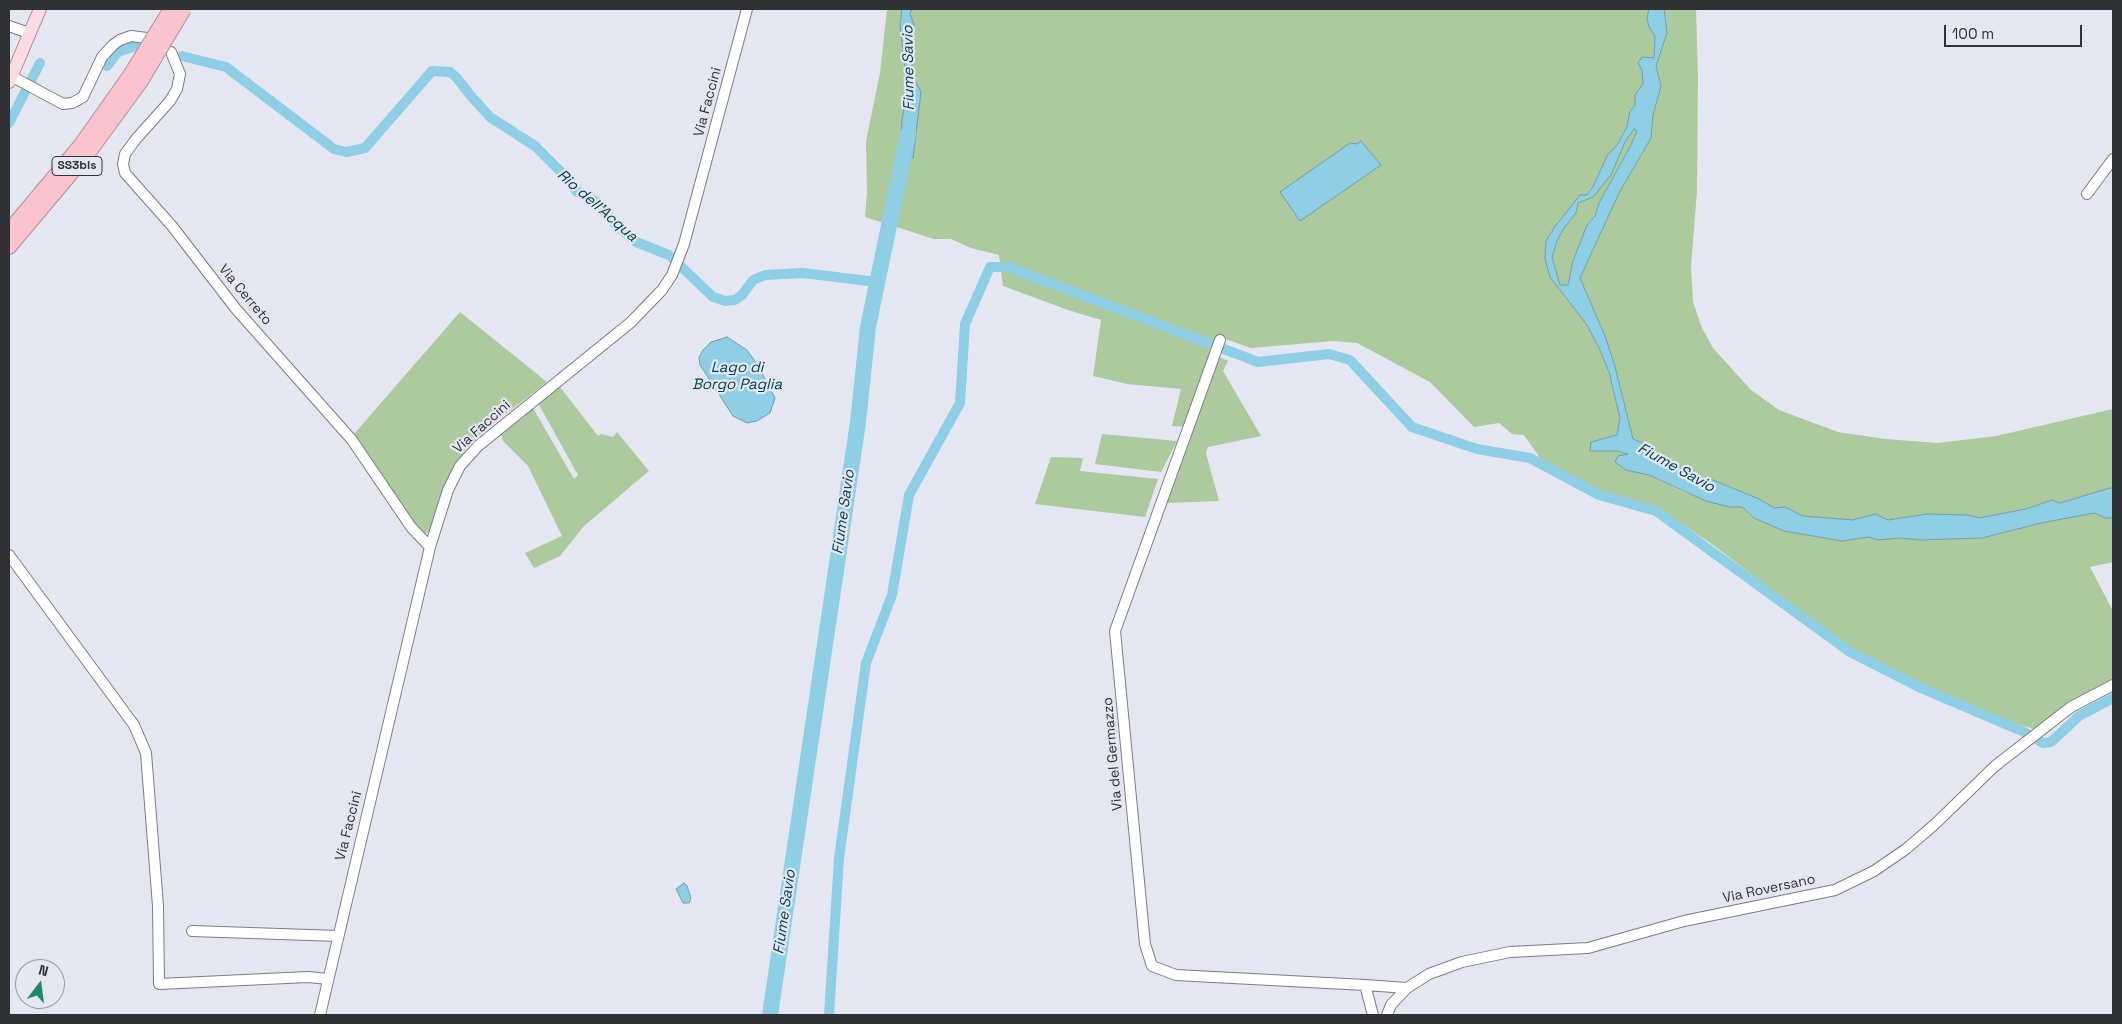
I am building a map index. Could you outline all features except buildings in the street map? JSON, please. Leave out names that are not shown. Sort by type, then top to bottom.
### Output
[{"type":"highway","name":"SS3bis","points":[[9,231],[136,78],[171,9]]},
{"type":"highway","name":"SS3bis","points":[[9,247],[89,152],[136,78],[184,9]]},
{"type":"main road","points":[[10,79],[40,9]]},
{"type":"street","name":"Via Faccini","points":[[320,1015],[430,547],[448,490],[460,466],[495,431],[630,323],[662,290],[672,275],[680,254],[747,9]]},
{"type":"street","points":[[9,26],[29,33]]},
{"type":"street","points":[[10,79],[62,104],[72,103],[83,98],[102,57],[113,45],[131,36],[148,38]]},
{"type":"street","name":"Via Cerreto","points":[[171,52],[180,74],[177,89],[170,102],[125,154],[123,164],[125,173],[172,226],[236,308],[352,440],[411,527],[430,547]]},
{"type":"street","points":[[2087,194],[2113,159]]},
{"type":"street","name":"Via del Germazzo","points":[[1220,340],[1115,631],[1145,944],[1152,966],[1176,975],[1407,988]]},
{"type":"street","points":[[9,555],[134,725],[146,753],[158,906],[159,984],[308,977],[328,979]]},
{"type":"street","name":"Via Roversano","points":[[1387,1015],[1391,1005],[1407,988],[1429,974],[1462,962],[1510,952],[1588,948],[1684,921],[1835,890],[1874,872],[1906,849],[1934,825],[1995,766],[2071,707],[2113,685]]},
{"type":"street","points":[[192,931],[338,936]]},
{"type":"street","points":[[1365,985],[1373,1015]]},
{"type":"green space","points":[[887,9],[1649,9],[1647,18],[1649,27],[1655,36],[1654,59],[1642,70],[1643,84],[1635,95],[1635,106],[1630,111],[1627,127],[1617,145],[1607,156],[1593,187],[1587,195],[1580,195],[1546,241],[1550,277],[1587,325],[1600,350],[1609,372],[1620,418],[1617,435],[1591,442],[1590,451],[1617,451],[1630,455],[1626,470],[1649,475],[1682,491],[1729,507],[1742,507],[1754,518],[1784,531],[1841,541],[1869,537],[1878,540],[1899,538],[1920,540],[1982,538],[2041,523],[2094,513],[2106,518],[2113,518],[2113,562],[2090,567],[2113,611],[2113,679],[2076,700],[2034,729],[2009,722],[1923,685],[1851,650],[1709,542],[1656,507],[1594,489],[1540,458],[1524,435],[1512,434],[1499,423],[1474,427],[1430,382],[1357,343],[1333,341],[1251,348],[1217,336],[1209,352],[1228,361],[1223,371],[1261,436],[1208,447],[1206,453],[1219,501],[1167,503],[1164,500],[1190,427],[1172,426],[1181,389],[1127,384],[1093,376],[1101,320],[1003,286],[999,255],[971,248],[951,239],[934,239],[865,217],[867,193],[866,141],[880,73]]},
{"type":"green space","points":[[1664,9],[1696,9],[1698,77],[1697,191],[1691,267],[1693,302],[1702,328],[1713,348],[1751,390],[1779,410],[1838,432],[1885,439],[1938,443],[1996,436],[2113,409],[2113,488],[2060,503],[2052,500],[2026,509],[1979,518],[1968,515],[1927,514],[1887,520],[1875,514],[1853,520],[1803,516],[1785,507],[1774,508],[1759,499],[1708,478],[1702,478],[1665,459],[1649,446],[1633,439],[1614,363],[1605,336],[1580,278],[1619,193],[1651,138],[1653,115],[1661,86],[1656,66],[1667,33]]},
{"type":"green space","points":[[1634,129],[1637,131],[1631,145],[1599,203],[1595,216],[1587,225],[1573,261],[1568,285],[1560,285],[1552,258],[1557,241],[1564,228],[1576,213],[1578,203],[1593,197]]},
{"type":"green space","points":[[460,312],[547,382],[485,430],[465,450],[449,475],[432,529],[427,533],[421,532],[354,434]]},
{"type":"green space","points":[[560,387],[598,436],[601,434],[613,437],[617,432],[649,471],[584,526],[560,556],[534,568],[525,553],[562,536],[528,466],[503,441],[501,433],[533,408],[574,479],[578,475],[538,403]]},
{"type":"green space","points":[[1102,434],[1177,441],[1161,472],[1095,464]]},
{"type":"green space","points":[[1051,457],[1083,458],[1080,471],[1158,479],[1145,517],[1035,504]]},
{"type":"water","points":[[902,9],[912,9],[910,14],[914,25],[909,38],[913,77],[921,92],[913,158],[897,151],[901,142],[902,119],[906,100],[906,76],[900,26]]},
{"type":"water","points":[[1649,9],[1664,9],[1667,33],[1656,66],[1661,86],[1653,115],[1651,138],[1619,193],[1580,278],[1605,336],[1614,363],[1633,439],[1649,446],[1665,459],[1702,478],[1708,478],[1759,499],[1774,508],[1785,507],[1803,516],[1853,520],[1875,514],[1888,520],[1927,514],[1968,515],[1979,518],[2026,509],[2052,500],[2060,503],[2113,488],[2113,518],[2106,518],[2094,513],[2041,523],[1982,538],[1920,540],[1899,538],[1878,540],[1869,537],[1842,541],[1784,531],[1754,518],[1742,507],[1729,507],[1706,501],[1649,475],[1626,470],[1615,462],[1618,456],[1628,454],[1617,451],[1590,451],[1591,442],[1617,435],[1620,418],[1609,372],[1600,350],[1587,325],[1550,277],[1545,259],[1546,241],[1580,195],[1587,195],[1593,187],[1607,156],[1617,145],[1627,127],[1630,111],[1635,106],[1635,95],[1643,84],[1642,70],[1638,63],[1642,57],[1654,58],[1655,36],[1649,27],[1647,18]],"holes":[[[1634,129],[1637,131],[1599,203],[1595,216],[1587,225],[1573,261],[1568,285],[1560,285],[1552,258],[1557,241],[1564,228],[1576,213],[1578,203],[1593,197],[1611,175],[1625,142]]]},
{"type":"water","points":[[1361,141],[1381,165],[1300,221],[1280,192],[1350,143],[1357,144]]},
{"type":"water","name":"Lago di Borgo Paglia","points":[[727,337],[747,350],[757,364],[775,398],[770,413],[757,421],[747,423],[733,416],[700,365],[699,357],[703,350],[711,342]]},
{"type":"water","points":[[684,883],[691,898],[689,903],[683,903],[676,889]]},
{"type":"waterway","name":"Rio dell'Acqua","points":[[107,66],[118,52],[141,44]]},
{"type":"waterway","name":"Rio dell'Acqua","points":[[182,56],[226,67],[334,149],[346,152],[365,148],[432,71],[450,72],[490,117],[535,146],[568,179],[576,191],[597,202],[616,225],[636,242],[669,255],[713,297],[725,301],[735,300],[742,295],[753,280],[765,275],[803,273],[877,282]]},
{"type":"waterway","name":"Rio dell'Acqua","points":[[9,123],[40,63]]},
{"type":"waterway","name":"Fiume Savio","points":[[770,1015],[858,422],[868,327],[908,134]]},
{"type":"waterway","points":[[829,1015],[839,858],[866,663],[892,595],[909,495],[960,403],[965,324],[990,267],[1008,267],[1258,362],[1329,354],[1350,360],[1412,427],[1477,449],[1530,458],[1599,495],[1656,511],[1850,652],[1923,689],[2024,732],[2043,743],[2051,742],[2079,716],[2113,698]]}]
